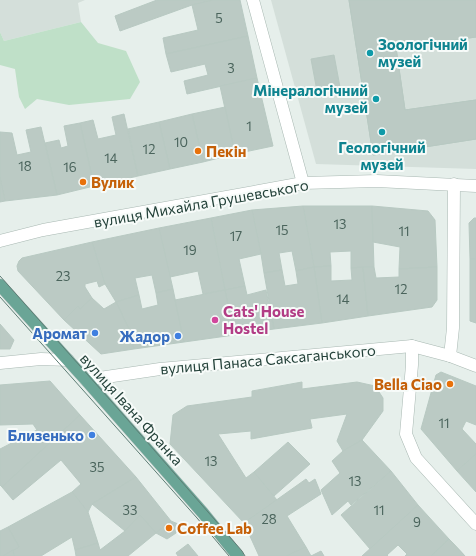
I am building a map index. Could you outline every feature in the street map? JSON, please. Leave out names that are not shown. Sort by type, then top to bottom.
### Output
[{"type":"main road","name":"вулиця Івана Франка","points":[[0,285],[203,513],[238,556]]},
{"type":"street","points":[[253,0],[303,183]]},
{"type":"street","name":"вулиця Михайла Грушевського","points":[[0,241],[43,230],[303,183],[377,181],[476,186]]},
{"type":"street","points":[[450,356],[453,328],[454,184]]},
{"type":"street","points":[[412,346],[412,365],[406,434],[416,458],[476,524]]},
{"type":"street","name":"вулиця Панаса Саксаганського","points":[[86,380],[160,369],[412,346],[450,356],[476,366]]},
{"type":"street","points":[[0,363],[40,359],[68,360]]},
{"type":"shaded area","points":[[0,0],[85,0],[78,3],[81,22],[4,41],[0,32]]},
{"type":"shaded area","points":[[271,0],[476,0],[476,169],[316,164]]},
{"type":"green space","points":[[81,22],[98,43],[126,51],[140,82],[130,99],[69,105],[37,99],[25,109],[19,97],[15,69],[0,65],[0,32],[4,41]]},
{"type":"building","points":[[157,0],[213,0],[192,5],[120,31],[115,16]]},
{"type":"building","points":[[213,0],[240,0],[248,36],[166,54],[163,38],[198,30],[192,5]]},
{"type":"building","points":[[349,0],[476,0],[476,37],[396,48],[405,110],[476,100],[476,139],[373,155]]},
{"type":"building","points":[[349,0],[476,0],[476,37],[396,48],[405,110],[476,100],[476,139],[373,155]]},
{"type":"building","points":[[248,36],[257,78],[187,94],[184,81],[208,75],[205,64],[171,72],[166,54]]},
{"type":"building","points":[[334,55],[340,87],[317,91],[311,59]]},
{"type":"building","points":[[257,78],[273,146],[235,154],[220,86]]},
{"type":"building","points":[[225,107],[235,154],[203,162],[192,114]]},
{"type":"building","points":[[124,114],[138,176],[94,186],[80,123],[93,120],[98,139],[116,135],[112,117]]},
{"type":"building","points":[[192,114],[203,162],[170,169],[159,122]]},
{"type":"building","points":[[159,122],[170,169],[138,176],[128,129]]},
{"type":"building","points":[[80,123],[94,186],[57,195],[45,143],[59,140],[61,148],[68,146],[64,126]]},
{"type":"building","points":[[41,127],[57,195],[5,201],[0,177],[0,132],[12,133],[17,155],[31,152],[26,130]]},
{"type":"building","points":[[0,177],[5,201],[0,202]]},
{"type":"building","points":[[303,206],[372,206],[374,267],[351,268],[351,251],[330,252],[331,266],[314,267]]},
{"type":"building","points":[[303,206],[314,267],[296,271],[292,251],[279,253],[282,270],[264,273],[252,210]]},
{"type":"building","points":[[372,206],[428,211],[435,220],[437,267],[399,269],[400,247],[373,242]]},
{"type":"building","points":[[252,210],[261,254],[239,259],[245,286],[225,290],[211,218]]},
{"type":"building","points":[[211,218],[225,290],[203,294],[198,271],[170,277],[159,228]]},
{"type":"building","points":[[476,218],[476,259],[470,259],[469,223]]},
{"type":"building","points":[[159,228],[173,289],[156,293],[152,275],[135,278],[139,295],[116,302],[105,284],[92,242]]},
{"type":"building","points":[[92,242],[105,284],[99,287],[97,281],[85,284],[85,287],[92,298],[80,309],[78,306],[64,320],[18,271],[17,266],[22,258]]},
{"type":"building","points":[[470,259],[476,259],[476,323],[470,321]]},
{"type":"building","points":[[331,266],[331,281],[352,280],[351,268],[363,267],[368,316],[322,323],[314,267]]},
{"type":"building","points":[[314,267],[322,323],[274,329],[264,273],[282,270],[285,286],[298,284],[296,271]]},
{"type":"building","points":[[363,267],[374,267],[376,278],[399,277],[399,269],[437,267],[437,300],[432,307],[368,316]]},
{"type":"building","points":[[245,286],[247,295],[266,290],[274,329],[234,335],[225,290]]},
{"type":"building","points":[[173,289],[184,342],[134,349],[129,329],[116,302],[139,295],[142,309],[158,305],[156,293]]},
{"type":"building","points":[[225,290],[234,335],[184,342],[175,300]]},
{"type":"building","points":[[92,298],[104,309],[116,302],[129,329],[134,349],[101,354],[64,320],[78,306],[80,309]]},
{"type":"building","points":[[0,324],[14,340],[10,349],[0,349]]},
{"type":"building","points":[[441,372],[476,386],[476,425],[466,421],[462,429],[476,444],[476,454],[457,471],[421,429],[436,375]]},
{"type":"building","points":[[50,381],[80,415],[2,487],[0,485],[0,449],[37,430],[33,424],[0,425],[0,385]]},
{"type":"building","points":[[302,382],[302,389],[357,382],[375,386],[383,398],[383,411],[362,440],[343,451],[337,441],[347,414],[310,419],[312,428],[251,439],[251,431],[218,434],[246,478],[254,472],[277,500],[244,523],[170,444],[173,415],[187,406],[252,397],[252,391]]},
{"type":"building","points":[[80,415],[136,477],[92,504],[88,512],[72,492],[81,484],[61,460],[13,500],[2,487]]},
{"type":"building","points":[[362,440],[391,471],[351,505],[348,501],[332,515],[321,490],[340,473],[332,461],[343,451]]},
{"type":"building","points":[[288,442],[310,464],[274,496],[254,472]]},
{"type":"building","points":[[476,454],[476,492],[457,471]]},
{"type":"building","points":[[391,471],[418,505],[370,549],[341,515]]},
{"type":"building","points":[[136,477],[171,521],[156,533],[140,515],[125,531],[92,504]]},
{"type":"building","points":[[306,479],[309,483],[315,479],[321,494],[287,516],[306,547],[286,556],[259,556],[244,523]]},
{"type":"building","points":[[72,492],[88,512],[98,543],[75,550],[72,537],[41,556],[14,556],[13,550],[19,547],[8,527]]},
{"type":"building","points":[[418,505],[449,539],[431,556],[405,556],[407,554],[398,545],[387,555],[388,556],[362,556]]},
{"type":"building","points":[[140,515],[156,533],[128,556],[76,556],[75,550],[98,543],[100,550],[125,531]]},
{"type":"building","points":[[171,521],[178,524],[176,533],[167,539],[156,533]]},
{"type":"building","points":[[8,527],[19,547],[3,556],[0,556],[0,531]]},
{"type":"building","points":[[449,539],[465,556],[431,556]]},
{"type":"building","points":[[449,539],[465,556],[431,556]]},
{"type":"building","points":[[188,544],[198,556],[178,556],[176,553]]},
{"type":"building","points":[[306,547],[311,556],[286,556]]},
{"type":"building","points":[[13,550],[14,556],[3,556]]},
{"type":"building","points":[[321,551],[324,556],[311,556]]},
{"type":"tram line","points":[[0,276],[127,419],[245,556]]},
{"type":"tram line","points":[[0,297],[229,556]]},
{"type":"place","name":"Зоологічний музей","points":[[370,53]]},
{"type":"place","name":"Мінералогічний музей","points":[[376,99]]},
{"type":"place","name":"Геологічний музей","points":[[382,132]]},
{"type":"place","name":"Пекін","points":[[198,151]]},
{"type":"place","name":"Вулик","points":[[83,182]]},
{"type":"place","name":"Cats' House Hostel","points":[[215,320]]},
{"type":"place","name":"Аромат","points":[[95,333]]},
{"type":"place","name":"Жадор","points":[[178,336]]},
{"type":"place","name":"Bella Ciao","points":[[450,384]]},
{"type":"place","name":"Близенько","points":[[92,435]]},
{"type":"place","name":"Coffee Lab","points":[[169,528]]}]
